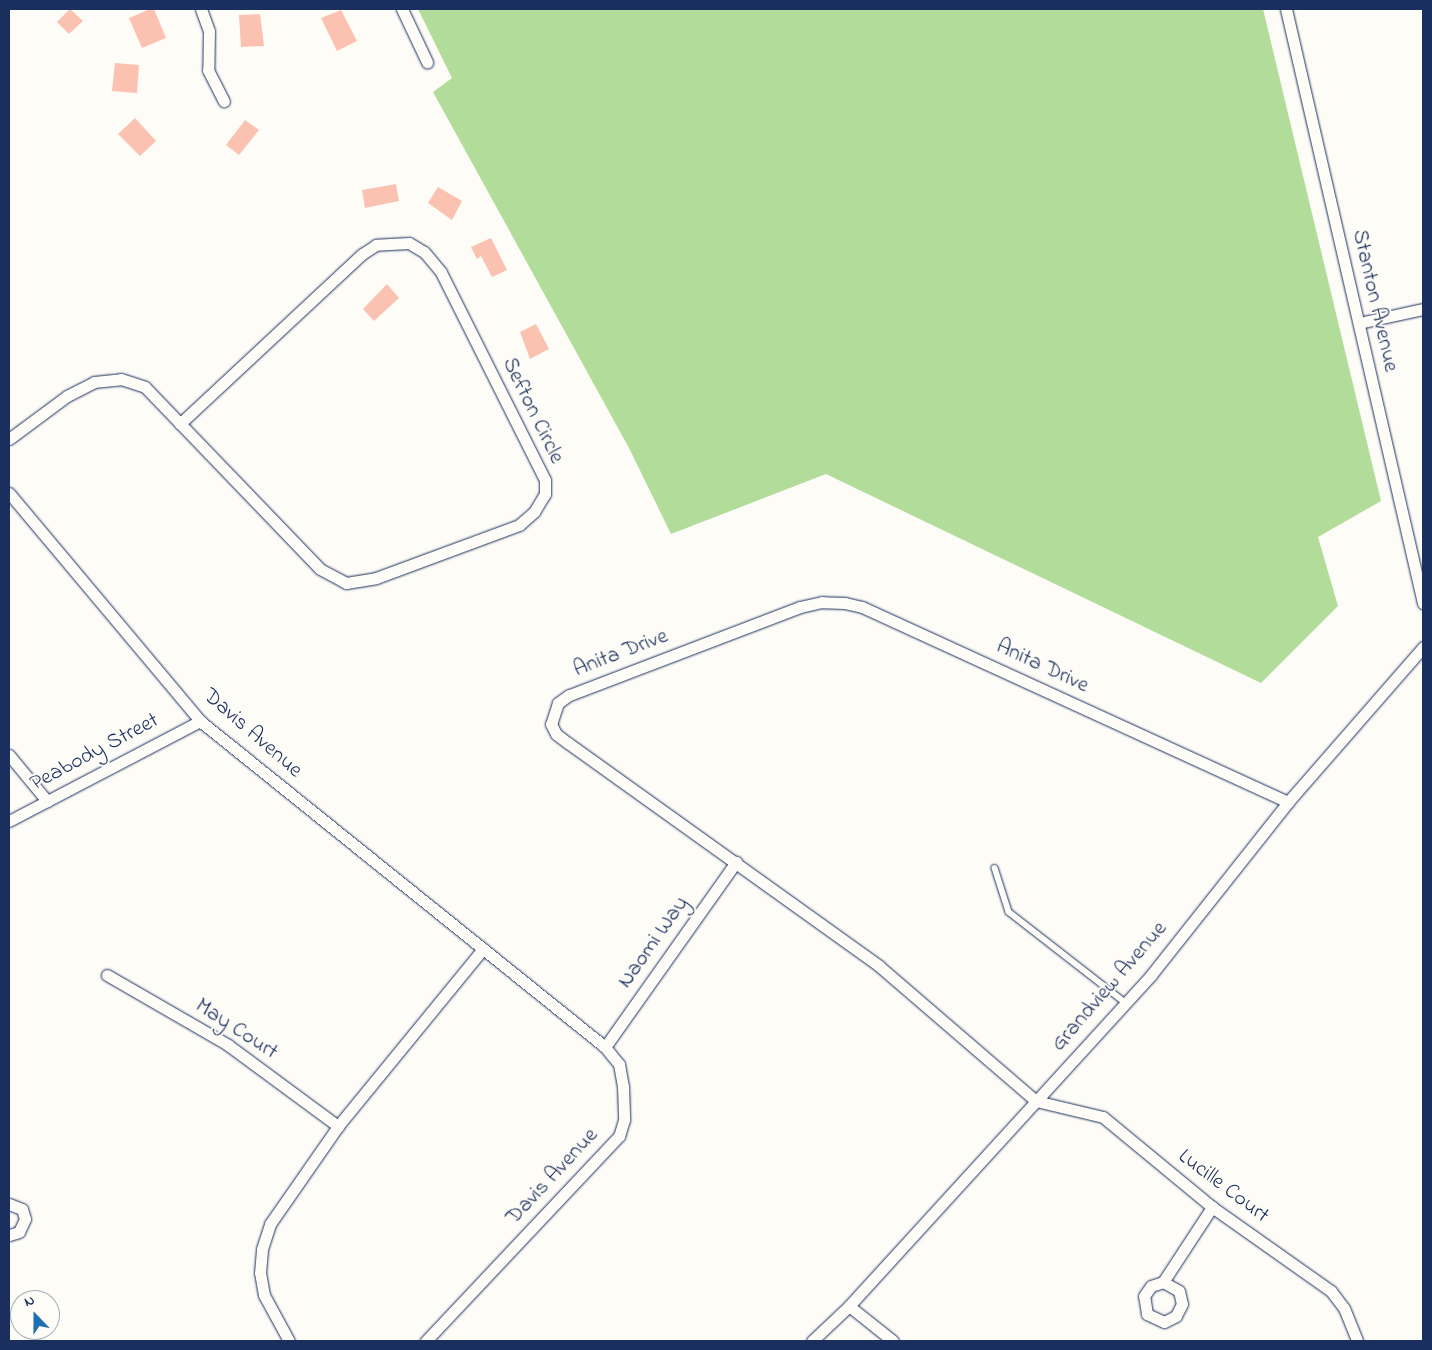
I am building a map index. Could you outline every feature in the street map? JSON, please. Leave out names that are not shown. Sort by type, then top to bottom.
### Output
[{"type":"street","points":[[200,9],[208,31],[208,70],[224,101]]},
{"type":"street","points":[[402,9],[427,62]]},
{"type":"street","name":"Stanton Avenue","points":[[1286,9],[1423,602]]},
{"type":"street","name":"Sefton Circle","points":[[9,440],[68,396],[94,382],[121,379],[145,387],[180,424],[320,569],[346,583],[376,578],[519,525],[534,512],[546,494],[545,480],[441,272],[424,252],[409,243],[376,246],[362,254],[180,424]]},
{"type":"street","points":[[1359,323],[1423,309]]},
{"type":"street","name":"Davis Avenue","points":[[9,493],[200,721],[605,1047],[619,1064],[623,1086],[624,1120],[619,1136],[426,1341]]},
{"type":"street","name":"Anita Drive","points":[[1036,1101],[879,966],[556,734],[551,724],[553,712],[558,703],[570,695],[800,608],[822,602],[862,608],[1288,802]]},
{"type":"street","name":"Grandview Avenue","points":[[812,1341],[849,1306],[1126,1003],[1288,802],[1423,647]]},
{"type":"street","name":"Peabody Street","points":[[9,821],[200,721]]},
{"type":"street","points":[[9,755],[47,801]]},
{"type":"street","name":"Naomi Way","points":[[605,1047],[736,862]]},
{"type":"street","points":[[289,1341],[264,1296],[260,1273],[262,1248],[270,1224],[338,1126],[483,950]]},
{"type":"street","name":"May Court","points":[[107,976],[228,1045],[338,1126]]},
{"type":"street","name":"Lucille Court","points":[[1036,1101],[1103,1118],[1212,1207],[1331,1291],[1347,1314],[1357,1341]]},
{"type":"street","points":[[9,1204],[22,1209],[25,1219],[18,1232],[9,1235]]},
{"type":"street","points":[[1163,1282],[1212,1207]]},
{"type":"street","points":[[849,1306],[893,1341]]},
{"type":"lane","points":[[995,868],[1009,912],[1126,1003]]},
{"type":"green space","points":[[418,9],[1263,9],[1381,501],[1318,537],[1338,606],[1261,683],[826,474],[671,534],[629,448],[433,92],[452,78]]},
{"type":"building","points":[[70,9],[83,21],[69,34],[57,22]]},
{"type":"building","points":[[154,9],[166,38],[142,48],[129,18]]},
{"type":"building","points":[[341,10],[357,41],[337,51],[321,18]]},
{"type":"building","points":[[260,14],[264,46],[241,47],[239,15]]},
{"type":"building","points":[[115,63],[139,65],[137,93],[112,91]]},
{"type":"building","points":[[135,118],[156,141],[140,156],[118,134]]},
{"type":"building","points":[[245,120],[259,130],[239,155],[226,145]]},
{"type":"building","points":[[396,184],[399,201],[365,208],[362,190]]},
{"type":"building","points":[[438,187],[462,201],[452,220],[428,203]]},
{"type":"building","points":[[491,238],[507,270],[492,277],[481,256],[477,259],[471,247]]},
{"type":"building","points":[[387,284],[399,298],[374,321],[363,309]]},
{"type":"building","points":[[536,324],[549,349],[530,359],[520,332]]}]
